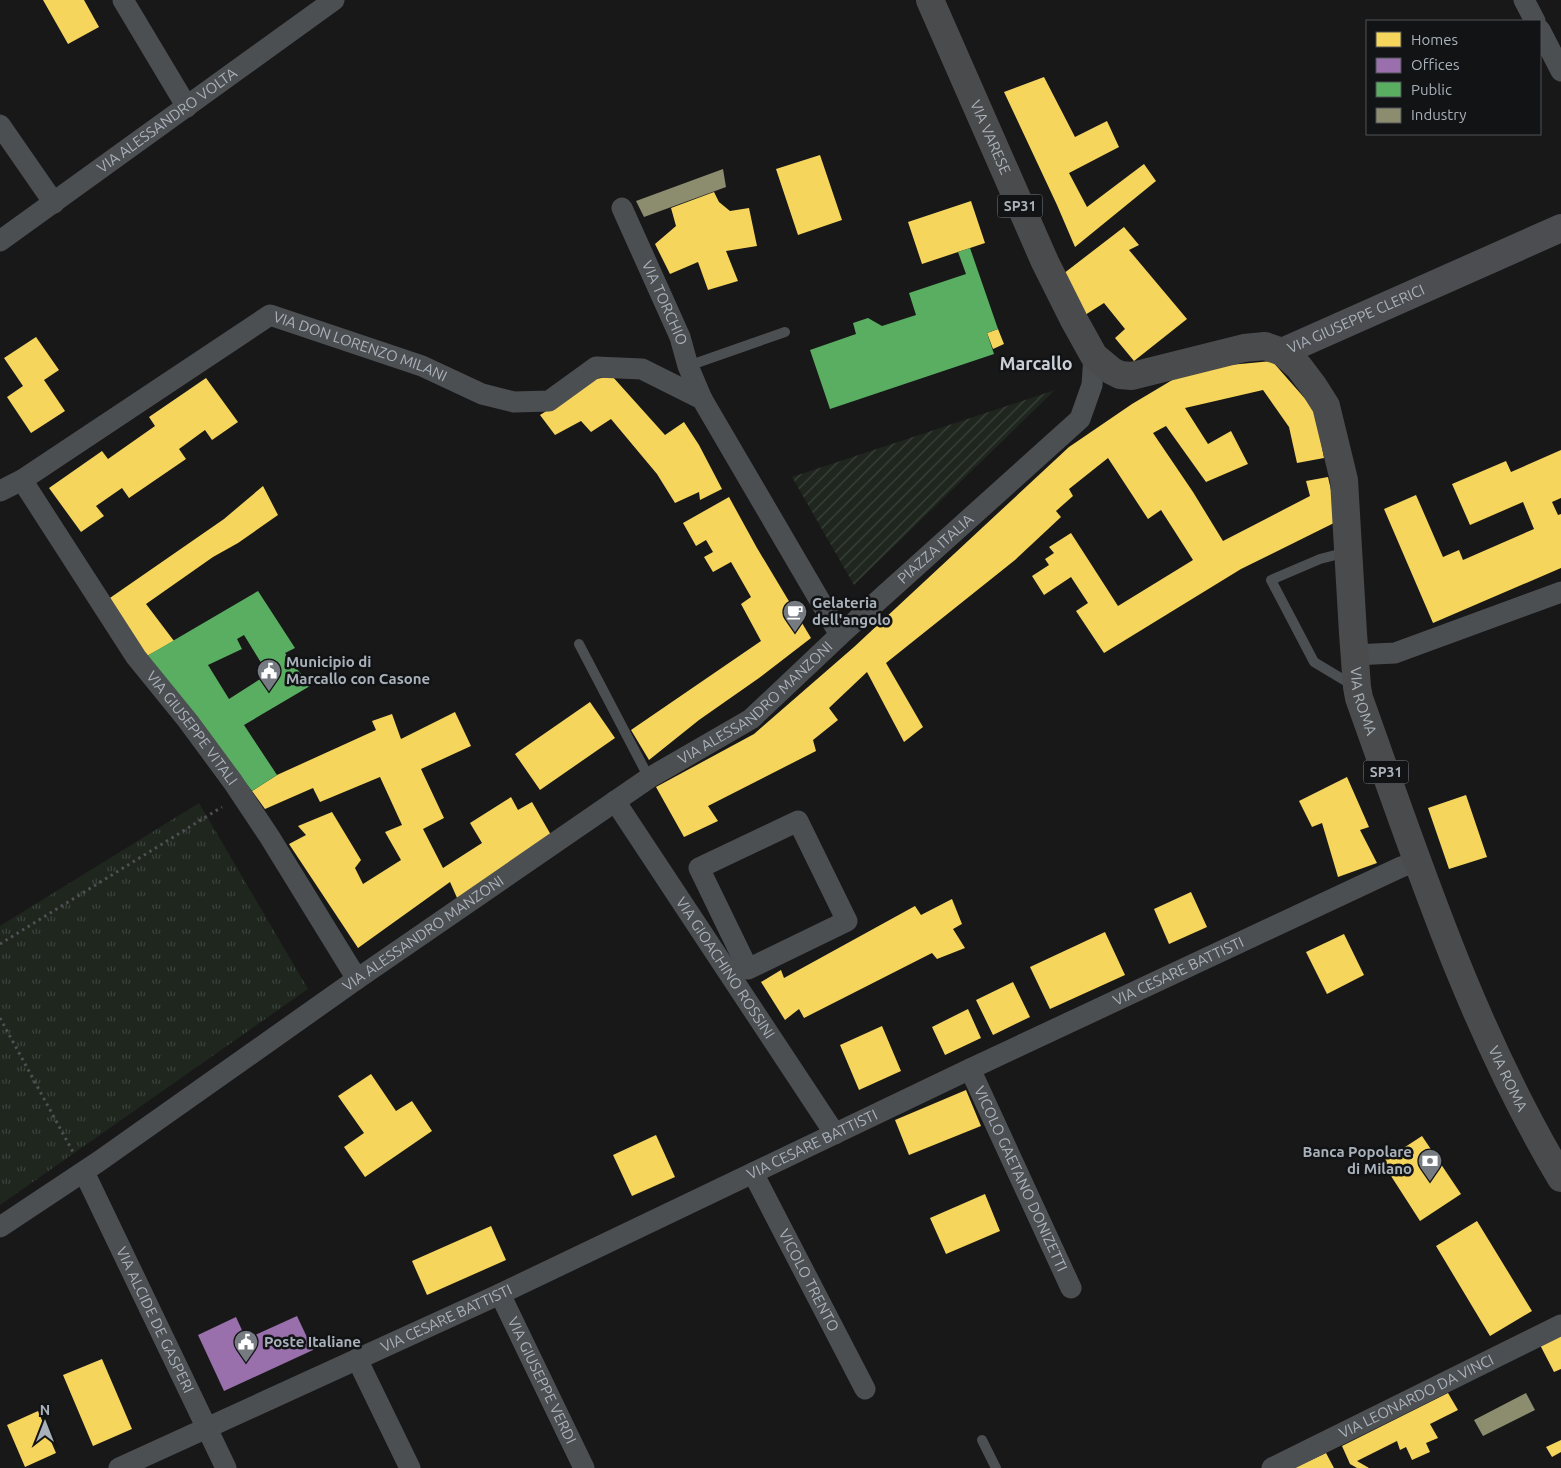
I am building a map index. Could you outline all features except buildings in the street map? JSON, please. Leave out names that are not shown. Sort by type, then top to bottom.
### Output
[{"type":"main road","name":"VIA VARESE","points":[[930,0],[1045,262],[1094,356],[1112,372],[1120,375],[1132,376],[1144,373]]},
{"type":"main road","name":"VIA GIUSEPPE CLERICI","points":[[1144,373],[1244,348],[1265,346],[1282,352]]},
{"type":"main road","name":"VIA ROMA","points":[[1282,352],[1299,367],[1326,406],[1344,480],[1357,687],[1417,862],[1441,924],[1496,1055],[1542,1147],[1561,1178]]},
{"type":"street","points":[[123,0],[187,107]]},
{"type":"street","name":"VIA ALESSANDRO VOLTA","points":[[0,241],[334,0]]},
{"type":"street","points":[[1524,0],[1534,20]]},
{"type":"street","points":[[1541,32],[1561,71]]},
{"type":"street","points":[[0,125],[54,203]]},
{"type":"street","name":"VIA TORCHIO","points":[[622,208],[680,337],[688,366],[702,399]]},
{"type":"street","name":"VIA GIUSEPPE CLERICI","points":[[1282,352],[1561,228]]},
{"type":"street","name":"VIA DON LORENZO MILANI","points":[[0,491],[22,480],[270,315],[422,366],[482,394],[514,402],[550,401],[596,367],[642,370],[702,399]]},
{"type":"street","name":"PIAZZA ITALIA","points":[[840,635],[1080,419],[1092,385],[1094,356]]},
{"type":"street","points":[[702,399],[840,635]]},
{"type":"street","name":"VIA GIUSEPPE VITALI","points":[[22,480],[136,657],[188,721],[237,788],[358,979]]},
{"type":"street","points":[[1354,655],[1395,653],[1561,592]]},
{"type":"street","name":"VIA ALESSANDRO MANZONI","points":[[0,1227],[91,1167],[358,979],[649,778],[752,719],[840,635]]},
{"type":"street","name":"VIA GIOACHINO ROSSINI","points":[[615,801],[835,1134]]},
{"type":"street","points":[[798,821],[847,921],[748,969],[699,868],[798,821]]},
{"type":"street","name":"VIA CESARE BATTISTI","points":[[119,1468],[500,1294],[970,1069],[1392,871],[1417,862]]},
{"type":"street","name":"VICOLO GAETANO DONIZETTI","points":[[970,1069],[1071,1288]]},
{"type":"street","name":"VIA ALCIDE DE GASPERI","points":[[91,1167],[226,1468]]},
{"type":"street","name":"VICOLO TRENTO","points":[[753,1173],[865,1389]]},
{"type":"street","name":"VIA GIUSEPPE VERDI","points":[[500,1294],[584,1468]]},
{"type":"street","name":"VIA LEONARDO DA VINCI","points":[[1272,1468],[1561,1325]]},
{"type":"street","points":[[358,1359],[410,1468]]},
{"type":"lane","points":[[688,366],[784,332]]},
{"type":"lane","points":[[1348,552],[1320,559],[1271,580],[1314,662],[1357,687]]},
{"type":"lane","points":[[578,644],[649,778]]},
{"type":"lane","points":[[982,1440],[996,1468]]},
{"type":"path","points":[[0,944],[237,788]]},
{"type":"path","points":[[0,1018],[75,1155],[88,1147],[91,1167]]},
{"type":"green space","points":[[1055,390],[854,585],[792,477]]},
{"type":"green space","points":[[199,803],[308,989],[0,1205],[0,926]]},
{"type":"place","name":"Gelateria dell'angolo","points":[[795,633]]},
{"type":"place","name":"Municipio di Marcallo con Casone","points":[[269,692]]},
{"type":"place","name":"Banca Popolare di Milano","points":[[1430,1182]]},
{"type":"place","name":"Poste Italiane","points":[[246,1363]]},
{"type":"district","name":"Marcallo","points":[[1036,364]]}]
